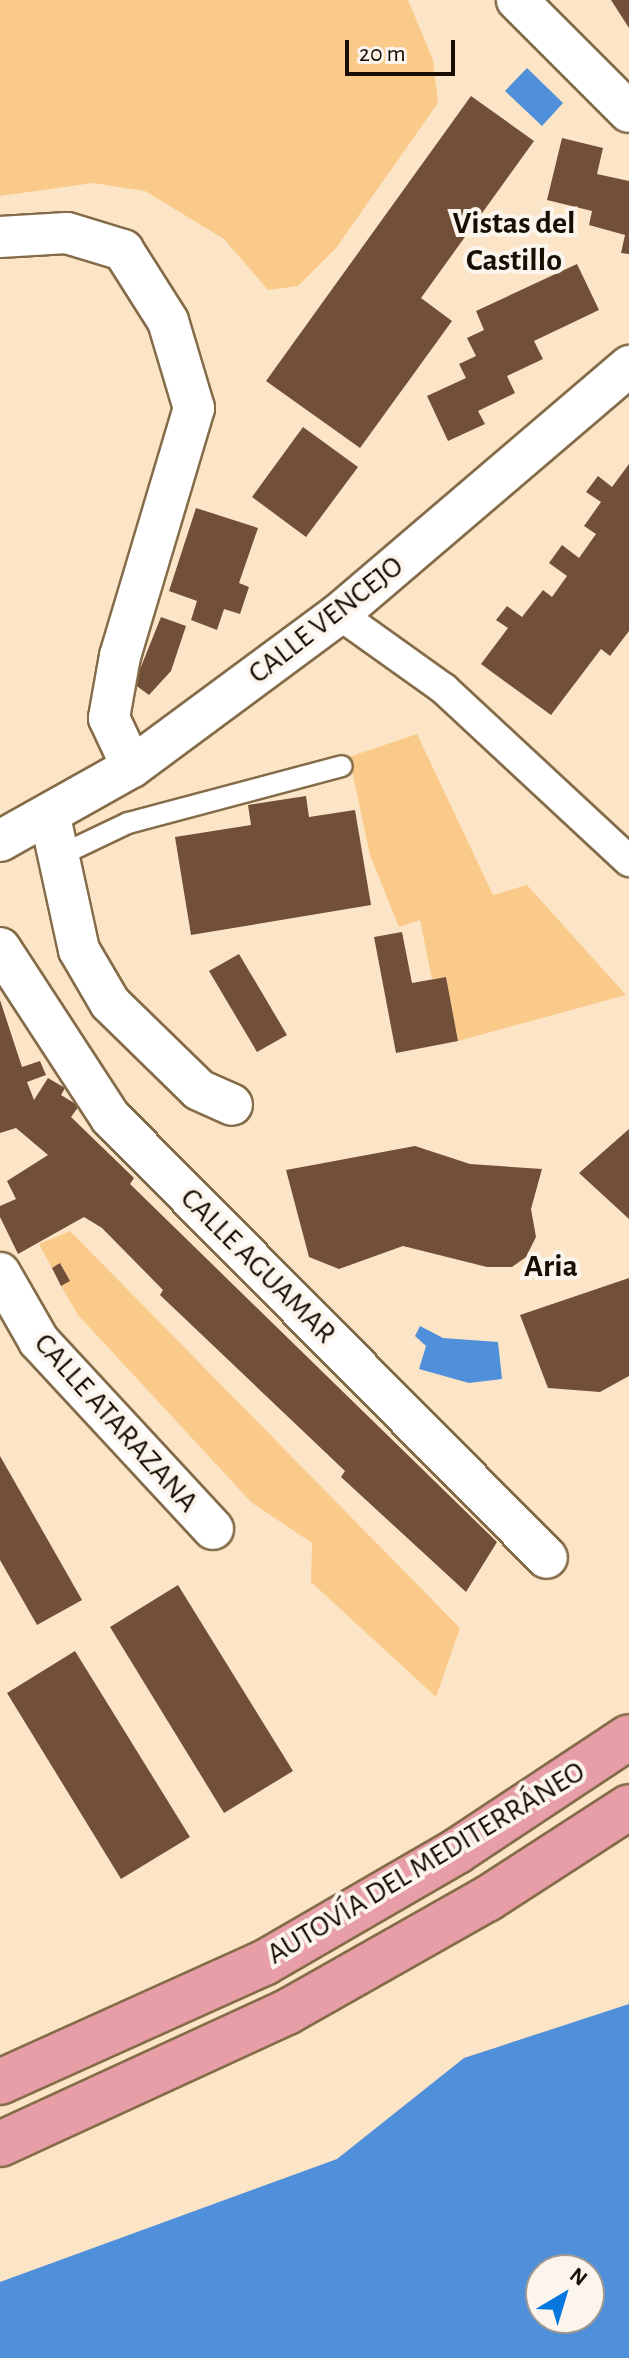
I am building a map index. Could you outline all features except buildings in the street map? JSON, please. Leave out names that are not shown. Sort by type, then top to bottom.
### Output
[{"type":"highway","name":"AUTOVÍA DEL MEDITERRÁNEO","points":[[0,2082],[264,1963],[457,1851],[629,1737]]},
{"type":"highway","name":"AUTOVÍA DEL MEDITERRÁNEO","points":[[0,2144],[287,2012],[487,1899],[629,1807]]},
{"type":"street","points":[[517,0],[629,112]]},
{"type":"street","points":[[0,237],[67,233],[123,250],[168,321],[194,408],[109,718],[132,767]]},
{"type":"street","name":"CALLE VENCEJO","points":[[0,841],[50,817],[132,767],[339,614],[629,366]]},
{"type":"street","points":[[339,614],[444,689],[629,861]]},
{"type":"street","points":[[50,817],[61,855],[79,950],[110,1003],[199,1090],[232,1105]]},
{"type":"street","name":"CALLE AGUAMAR","points":[[0,948],[111,1118],[547,1558]]},
{"type":"street","name":"CALLE ATARAZANA","points":[[0,1273],[39,1341],[213,1529]]},
{"type":"lane","points":[[61,855],[128,823],[342,766]]},
{"type":"shaded area","points":[[0,0],[408,0],[433,60],[438,103],[336,248],[298,286],[268,290],[224,239],[145,191],[93,183],[0,196]]},
{"type":"shaded area","points":[[417,734],[493,895],[527,885],[626,995],[458,1041],[446,977],[432,979],[420,920],[399,927],[370,855],[349,757]]},
{"type":"shaded area","points":[[70,1231],[460,1628],[436,1697],[311,1582],[312,1543],[252,1503],[78,1315],[61,1286],[69,1281],[61,1264],[52,1268],[39,1244]]},
{"type":"water","points":[[527,68],[563,103],[542,126],[505,91]]},
{"type":"water","points":[[420,1326],[443,1338],[498,1342],[502,1379],[469,1383],[419,1369],[426,1346],[415,1336]]},
{"type":"water","points":[[629,2004],[629,2358],[0,2358],[0,2282],[337,2159],[464,2058]]},
{"type":"district","name":"Vistas del Castillo","points":[[514,242]]},
{"type":"district","name":"Aria","points":[[551,1266]]}]
